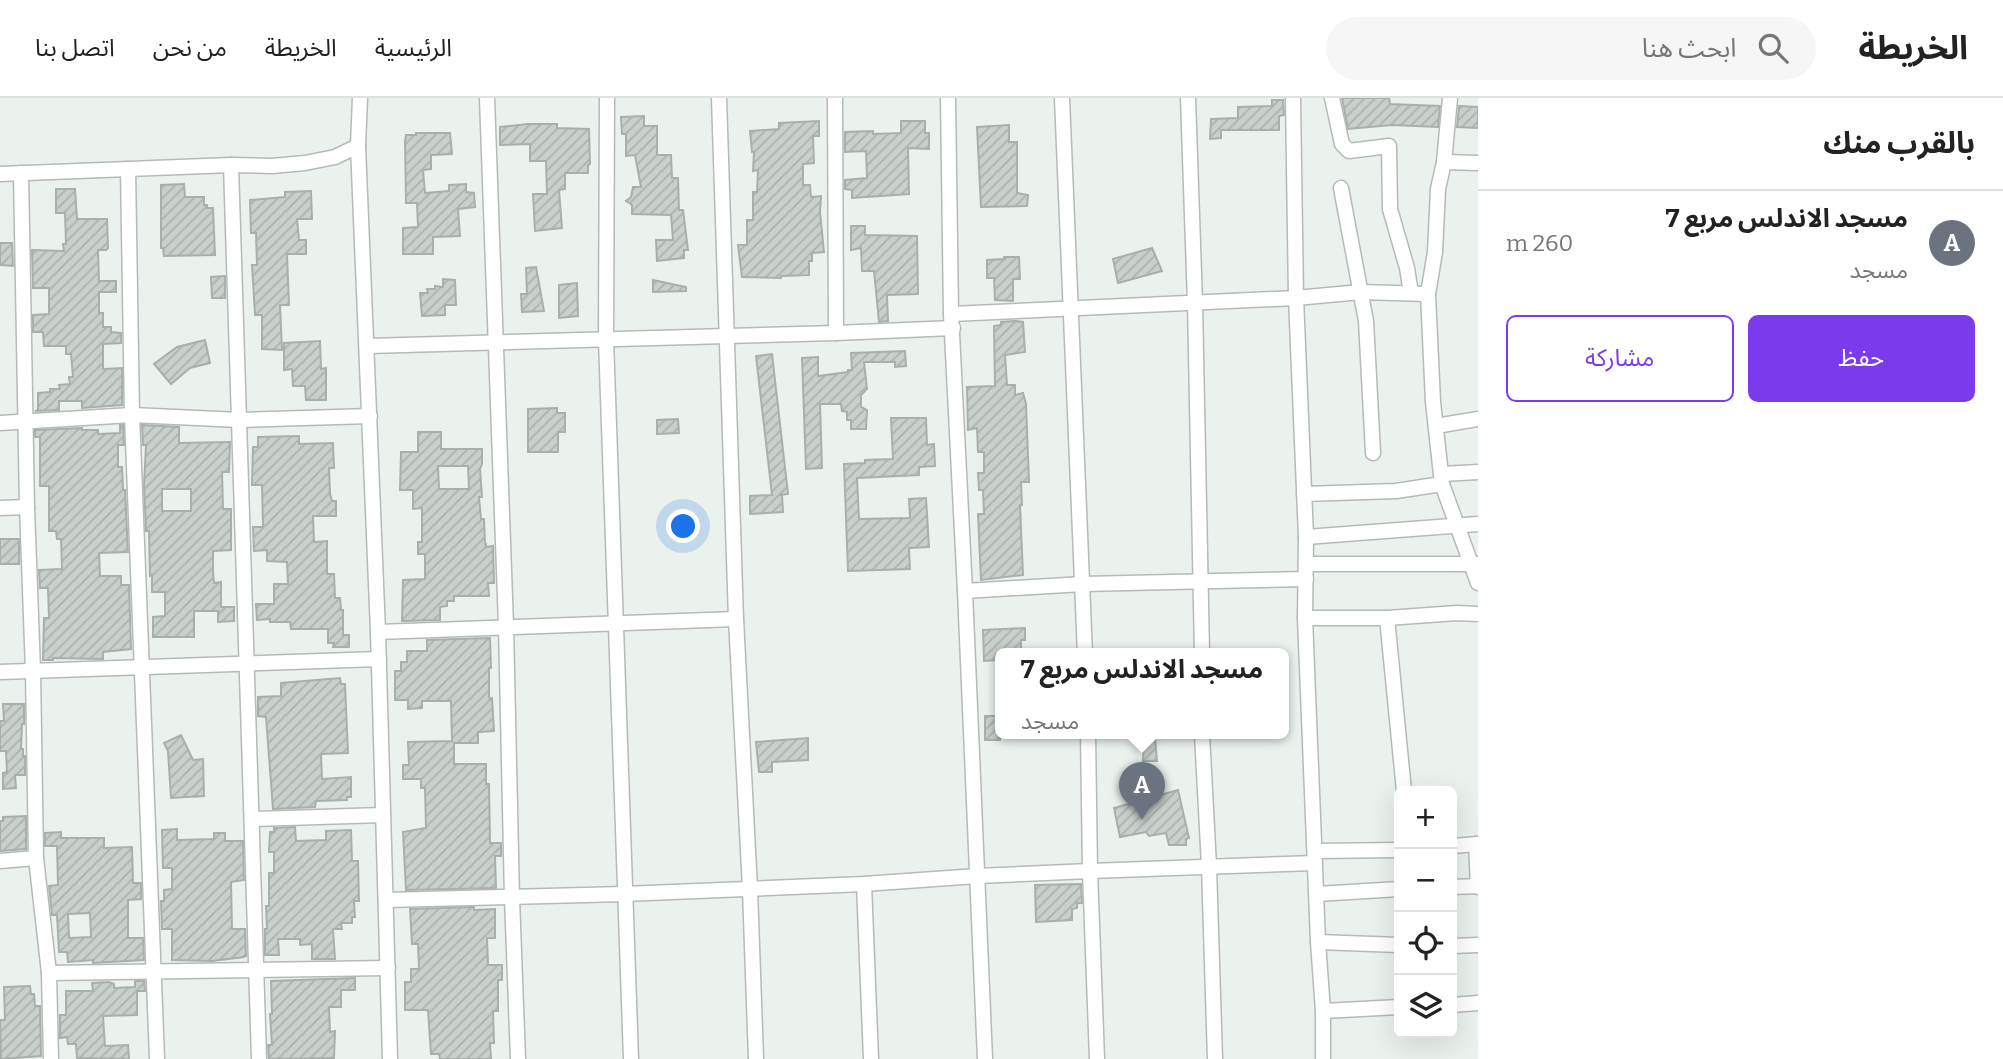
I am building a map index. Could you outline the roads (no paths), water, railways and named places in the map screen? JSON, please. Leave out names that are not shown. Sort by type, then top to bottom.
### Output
[{"type":"street","points":[[360,98],[358,146],[379,659],[390,1059]]},
{"type":"street","points":[[488,98],[518,1059]]},
{"type":"street","points":[[607,98],[606,339],[631,1059]]},
{"type":"street","points":[[719,98],[736,620],[756,1059]]},
{"type":"street","points":[[835,98],[836,333]]},
{"type":"street","points":[[948,98],[952,321],[985,1059]]},
{"type":"street","points":[[1062,98],[1085,648]]},
{"type":"street","points":[[1188,98],[1202,648]]},
{"type":"street","points":[[1293,98],[1296,298],[1306,537],[1305,618],[1323,1059]]},
{"type":"street","points":[[1332,98],[1342,144],[1349,151],[1389,146],[1390,209],[1407,268],[1411,293]]},
{"type":"street","points":[[1450,98],[1444,162],[1438,189],[1435,252],[1428,294],[1442,479],[1457,527],[1475,564],[1478,583]]},
{"type":"street","points":[[0,174],[231,165],[272,166],[335,157],[358,146]]},
{"type":"street","points":[[1444,162],[1478,163]]},
{"type":"street","points":[[231,165],[259,1059]]},
{"type":"street","points":[[128,169],[132,415],[157,1059]]},
{"type":"street","points":[[21,173],[36,858],[48,973],[51,1059]]},
{"type":"street","points":[[1341,188],[1366,321],[1373,453]]},
{"type":"street","points":[[368,346],[836,333],[1072,309],[1296,298],[1361,292],[1428,294]]},
{"type":"street","points":[[0,423],[132,415],[240,420],[370,416]]},
{"type":"street","points":[[1436,426],[1478,419]]},
{"type":"street","points":[[1304,494],[1396,491],[1478,472]]},
{"type":"street","points":[[0,508],[27,507]]},
{"type":"street","points":[[1306,537],[1478,524]]},
{"type":"street","points":[[965,591],[1083,584],[1201,582],[1306,571],[1475,564]]},
{"type":"street","points":[[1305,618],[1478,614]]},
{"type":"street","points":[[1387,618],[1404,786]]},
{"type":"street","points":[[378,632],[736,620]]},
{"type":"street","points":[[0,672],[379,659]]},
{"type":"street","points":[[1088,739],[1097,1059]]},
{"type":"street","points":[[1202,739],[1215,1059]]},
{"type":"street","points":[[252,819],[383,816]]},
{"type":"street","points":[[1457,846],[1477,844],[1478,886],[1457,887]]},
{"type":"street","points":[[386,900],[512,898],[864,884],[977,876],[1209,866],[1394,850]]},
{"type":"street","points":[[0,861],[36,858]]},
{"type":"street","points":[[864,884],[871,1059]]},
{"type":"street","points":[[1317,894],[1394,889]]},
{"type":"street","points":[[1318,942],[1394,945]]},
{"type":"street","points":[[1457,946],[1478,945]]},
{"type":"street","points":[[48,973],[388,968]]},
{"type":"street","points":[[1457,1005],[1478,1003]]},
{"type":"street","points":[[1323,1011],[1394,1007]]},
{"type":"place","name":"مسجد الاندلس مربع 7","points":[[1142,820]]}]
